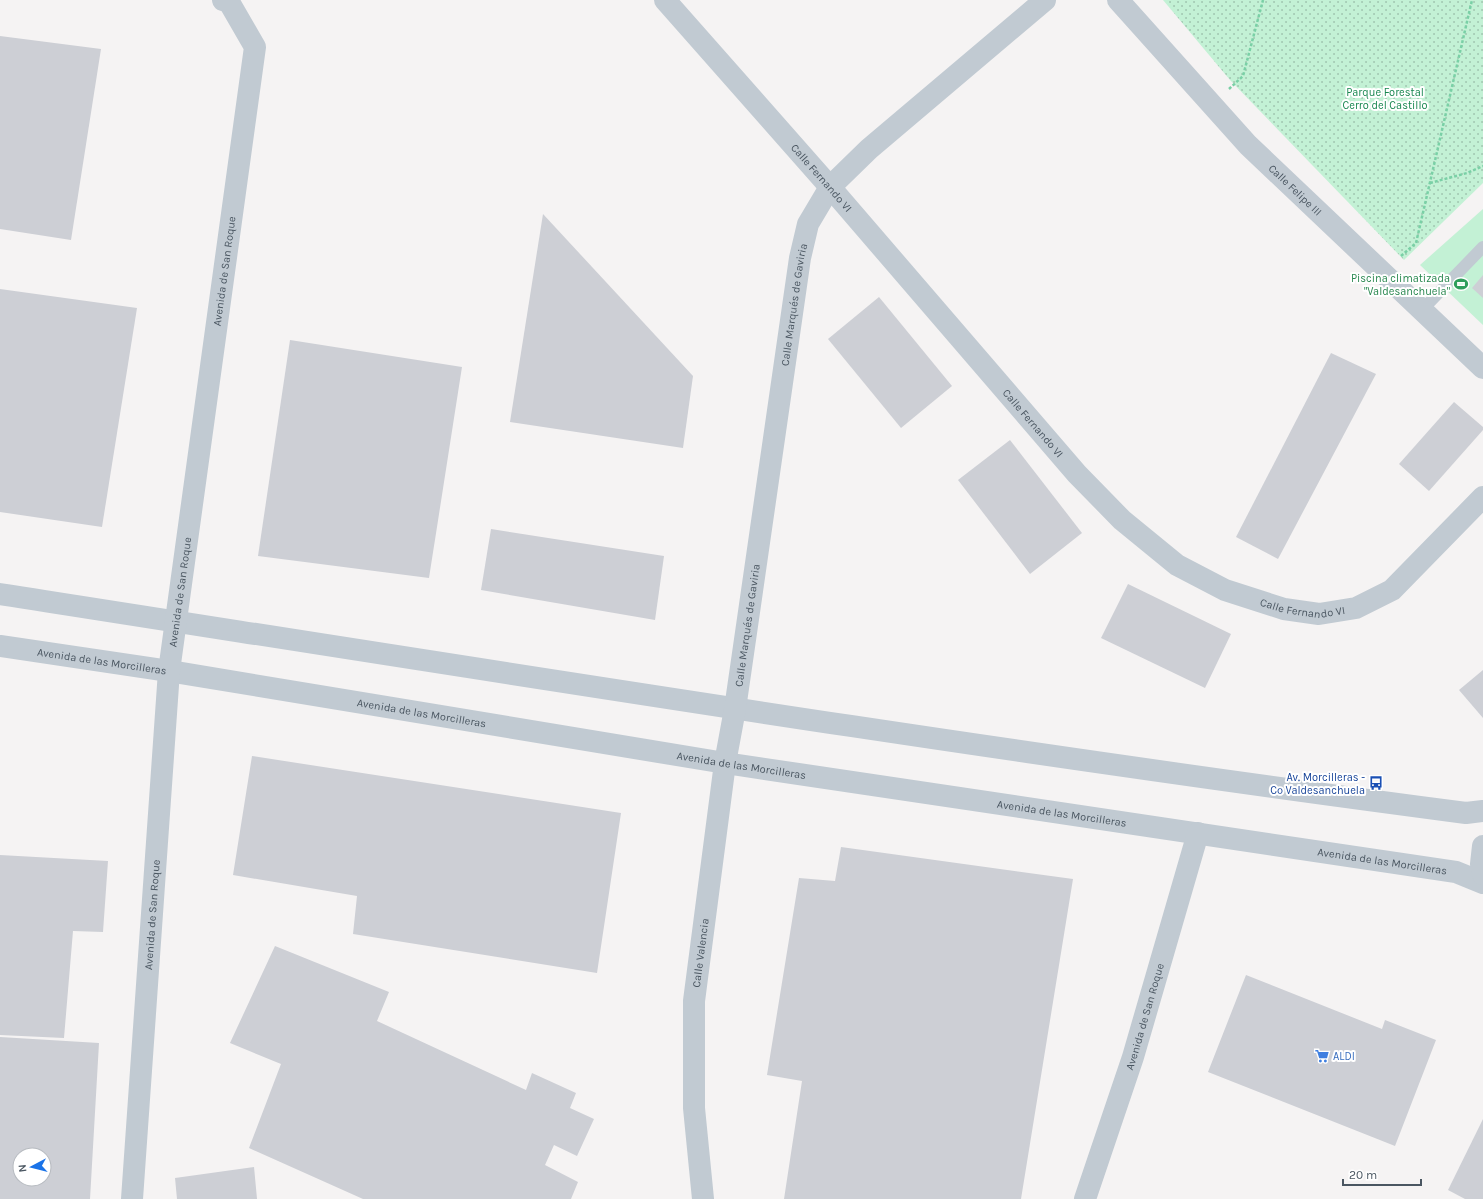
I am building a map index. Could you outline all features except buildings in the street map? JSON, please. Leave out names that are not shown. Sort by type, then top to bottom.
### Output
[{"type":"street","name":"Avenida de San Roque","points":[[132,1199],[169,671],[255,47],[229,2],[223,0]]},
{"type":"street","name":"Calle Fernando VI","points":[[665,0],[830,187],[1077,474],[1122,520],[1177,565],[1225,590],[1284,609],[1319,614],[1356,608],[1392,590],[1483,497]]},
{"type":"street","name":"Calle Marqués de Gaviria","points":[[735,709],[800,258],[808,224],[830,187],[869,149],[1045,0]]},
{"type":"street","name":"Calle Felipe III","points":[[1118,0],[1248,145],[1421,311],[1483,368]]},
{"type":"street","points":[[0,594],[735,709],[1203,779],[1466,813],[1483,812]]},
{"type":"street","name":"Avenida de las Morcilleras","points":[[0,646],[169,671],[725,763],[1456,872],[1483,883]]},
{"type":"street","name":"Calle Valencia","points":[[703,1199],[694,1108],[694,1002],[725,763],[735,709]]},
{"type":"street","name":"Avenida de San Roque","points":[[1085,1199],[1133,1057],[1198,833]]},
{"type":"street","points":[[1483,846],[1481,864],[1483,874]]},
{"type":"lane","points":[[1421,311],[1483,247]]},
{"type":"path","points":[[1212,105],[1243,76],[1263,0]]},
{"type":"path","points":[[1381,273],[1416,243],[1472,0]]},
{"type":"path","points":[[1430,183],[1467,173],[1483,166]]},
{"type":"green space","name":"Parque Forestal Cerro del Castillo","points":[[1163,0],[1483,0],[1483,183],[1404,260],[1230,80]]},
{"type":"green space","name":"Piscina climatizada \"Valdesanchuela\"","points":[[1483,209],[1483,325],[1420,265]]},
{"type":"place","name":"Piscina climatizada \"Valdesanchuela\"","points":[[1461,284]]},
{"type":"place","name":"Av. Morcilleras - Cº Valdesanchuela","points":[[1376,783]]},
{"type":"place","name":"ALDI","points":[[1322,1056]]}]
